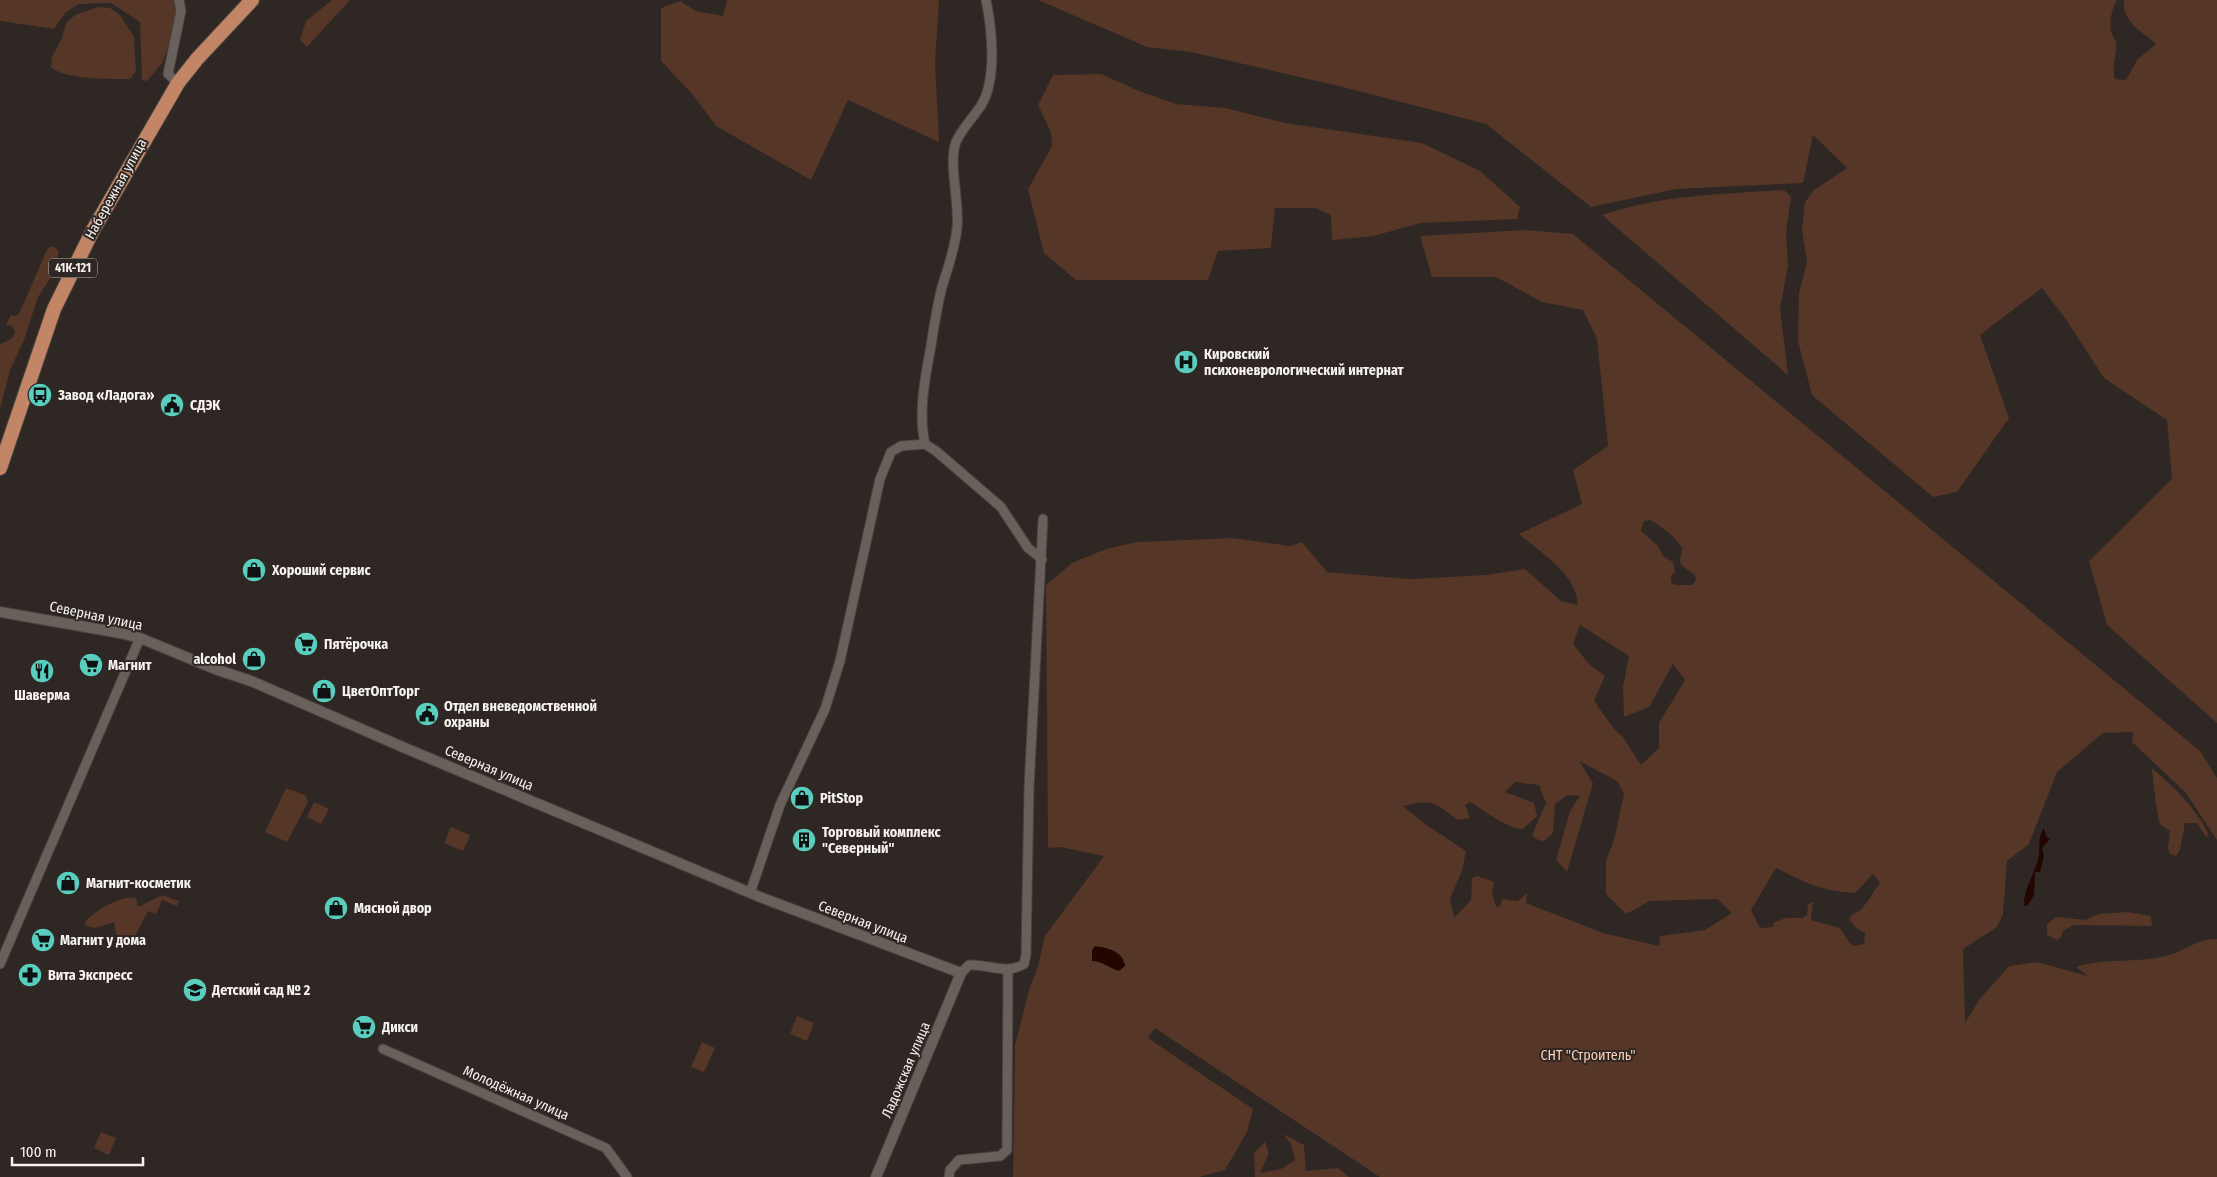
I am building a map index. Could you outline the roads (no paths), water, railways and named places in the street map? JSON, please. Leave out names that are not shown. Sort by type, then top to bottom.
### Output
[{"type":"main road","name":"41К-121","points":[[178,83],[202,52],[252,0]]},
{"type":"main road","name":"Набережная улица","points":[[0,468],[41,343],[65,284],[102,213],[178,83]]},
{"type":"street","points":[[178,83],[168,74],[181,11],[179,0]]},
{"type":"street","points":[[986,0],[992,39],[988,89],[982,103],[956,143],[954,160],[958,216],[957,230],[953,254],[940,298],[924,382],[921,425],[925,444],[1001,507],[1028,548],[1042,559]]},
{"type":"street","points":[[750,892],[780,806],[825,709],[840,661],[880,479],[891,452],[902,446],[925,444]]},
{"type":"street","points":[[961,973],[969,965],[982,964],[1008,970],[1016,969],[1024,964],[1026,955],[1029,787],[1043,519]]},
{"type":"street","name":"Северная улица","points":[[0,612],[140,638],[215,669],[251,681],[404,748],[750,892],[961,973]]},
{"type":"street","points":[[0,964],[140,638]]},
{"type":"street","points":[[949,1177],[950,1170],[959,1160],[1000,1156],[1007,1150],[1008,970]]},
{"type":"street","name":"Ладожская улица","points":[[876,1177],[961,973]]},
{"type":"street","name":"Молодёжная улица","points":[[383,1048],[606,1148],[627,1177]]},
{"type":"place","name":"Кировский психоневрологический интернат","points":[[1186,362]]},
{"type":"place","name":"Завод «Ладога»","points":[[40,395]]},
{"type":"place","name":"СДЭК","points":[[172,405]]},
{"type":"place","name":"Хороший сервис","points":[[254,570]]},
{"type":"place","name":"Пятёрочка","points":[[306,644]]},
{"type":"place","name":"alcohol","points":[[254,659]]},
{"type":"place","name":"Магнит","points":[[91,665]]},
{"type":"place","name":"Шаверма","points":[[42,671]]},
{"type":"place","name":"ЦветОптТорг","points":[[324,691]]},
{"type":"place","name":"Отдел вневедомственной охраны","points":[[427,714]]},
{"type":"place","name":"PitStop","points":[[802,798]]},
{"type":"place","name":"Торговый комплекс \"Северный\"","points":[[804,840]]},
{"type":"place","name":"Магнит-косметик","points":[[68,883]]},
{"type":"place","name":"Мясной двор","points":[[336,908]]},
{"type":"place","name":"Магнит у дома","points":[[43,940]]},
{"type":"place","name":"Вита Экспресс","points":[[30,975]]},
{"type":"place","name":"Детский сад № 2","points":[[195,990]]},
{"type":"place","name":"Дикси","points":[[364,1027]]},
{"type":"park label","name":"СНТ \"Строитель\"","points":[[1588,1055]]}]
